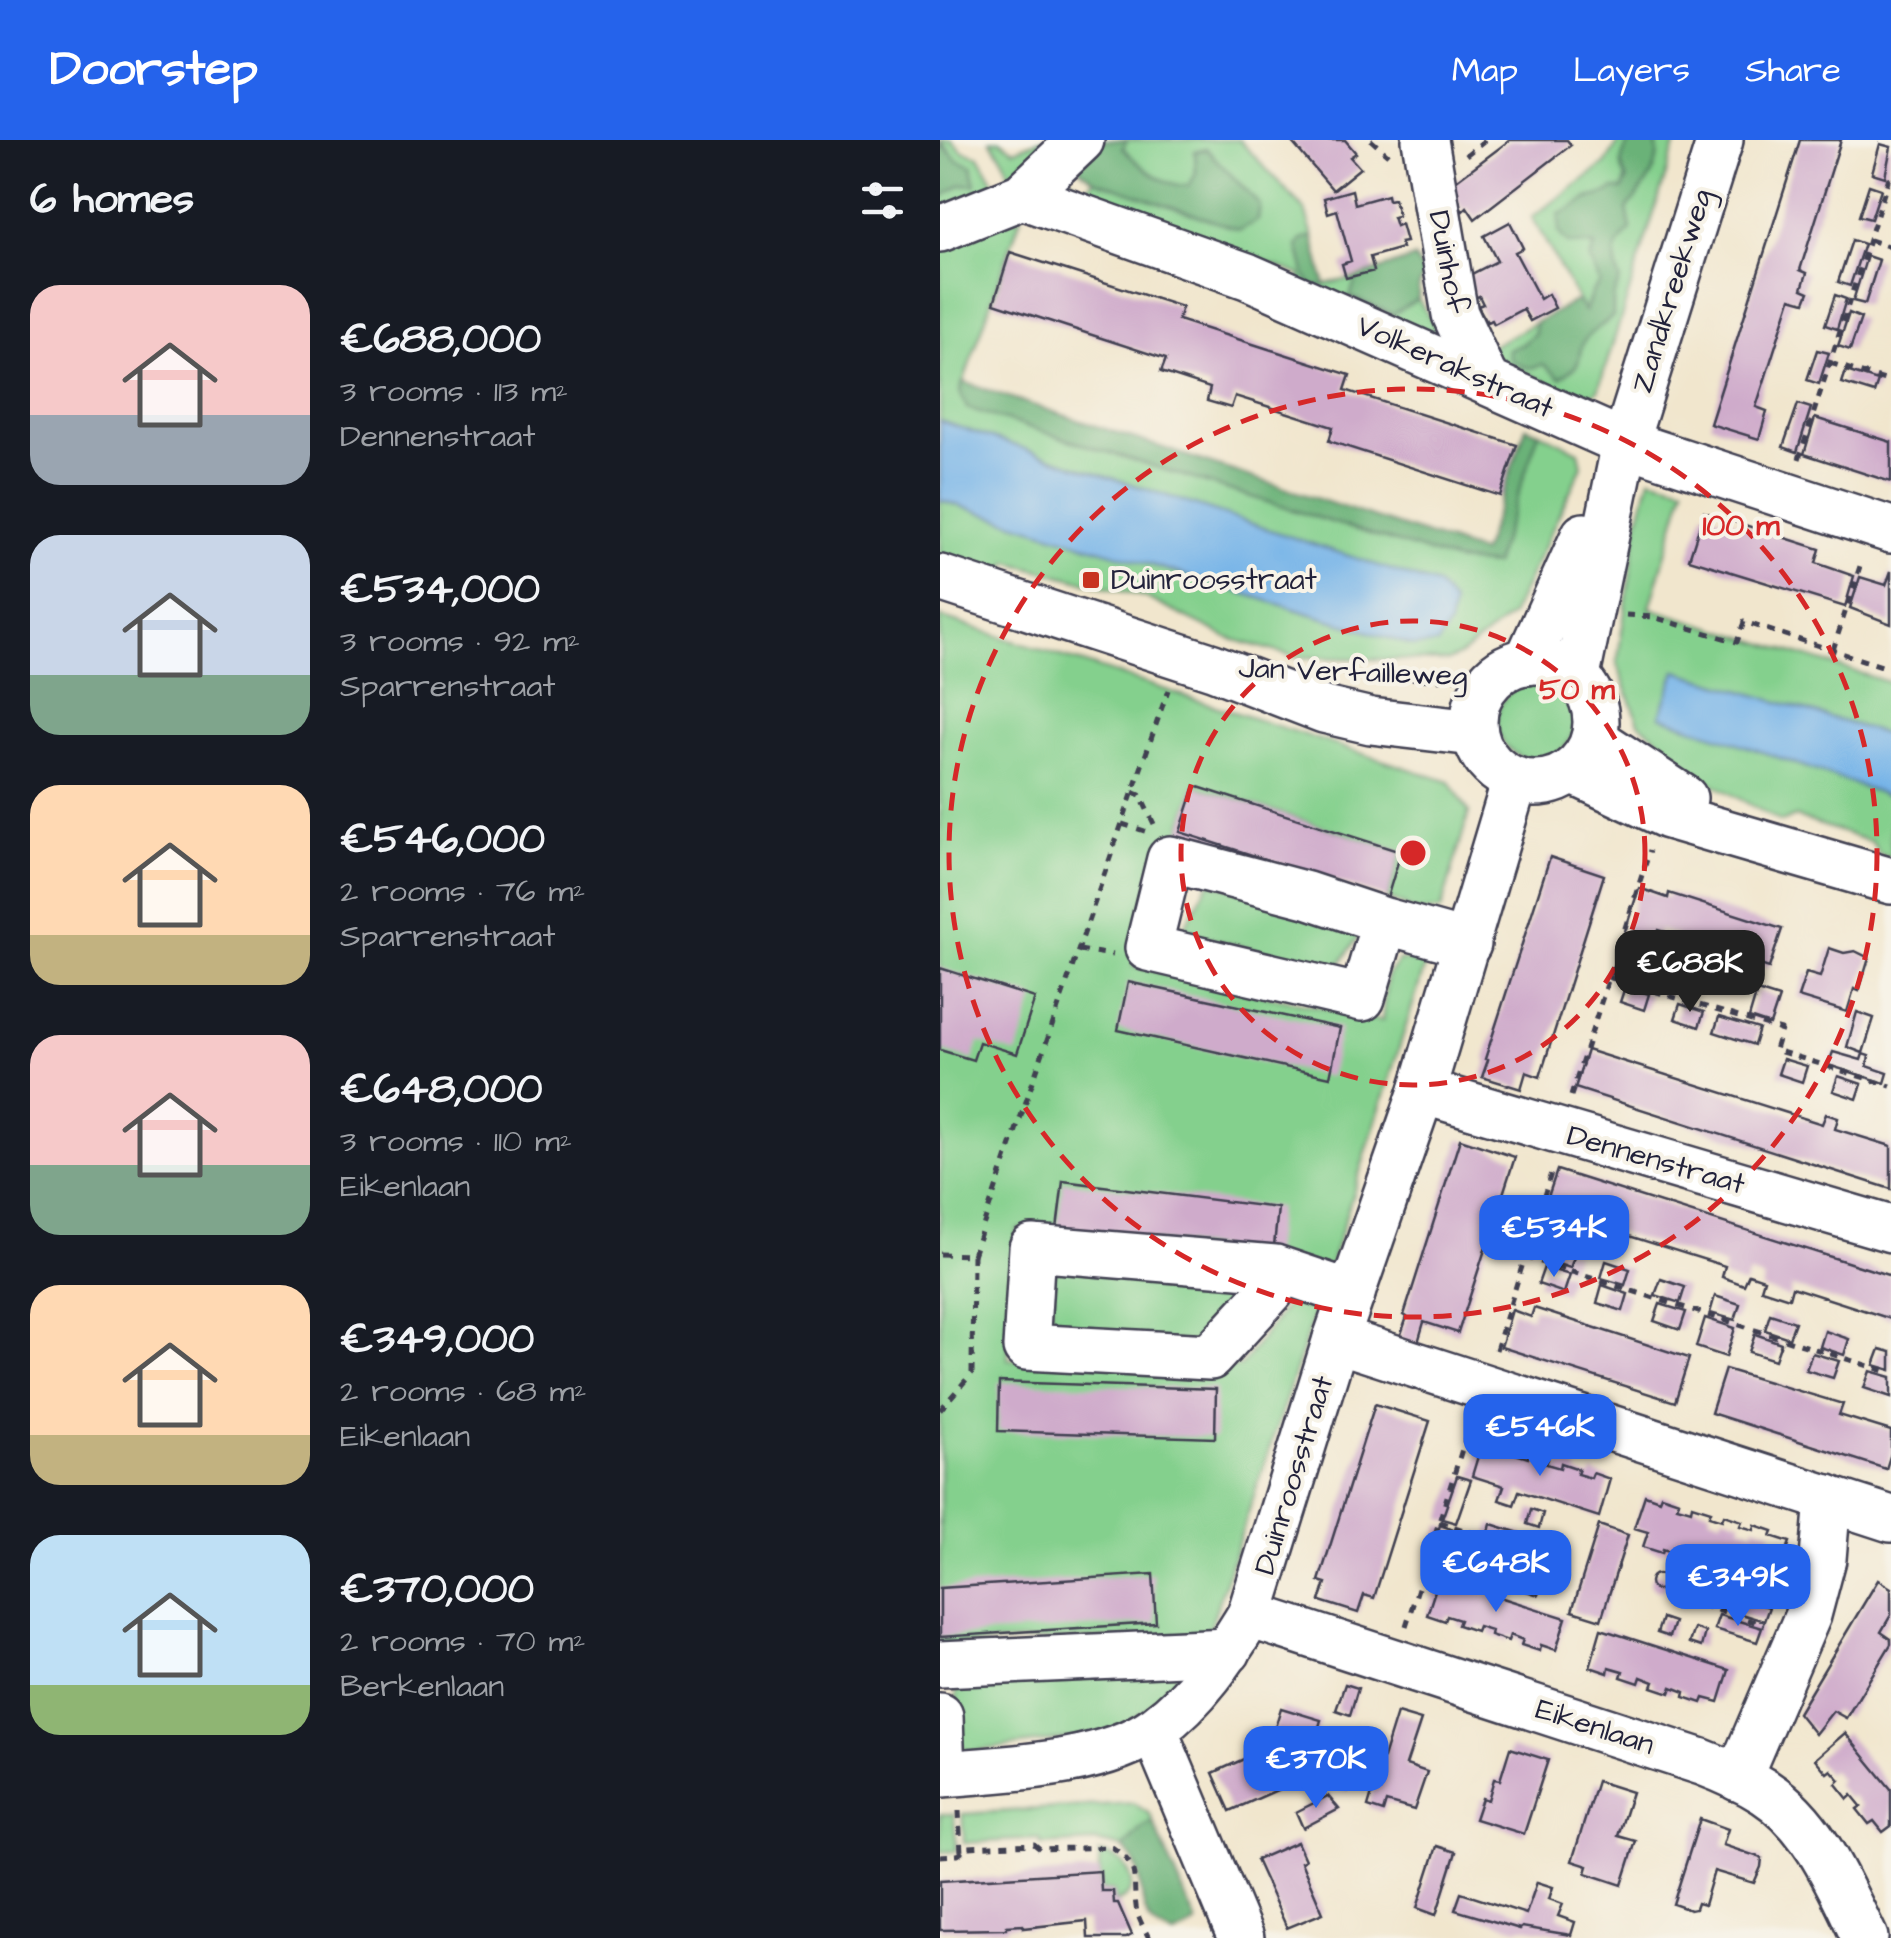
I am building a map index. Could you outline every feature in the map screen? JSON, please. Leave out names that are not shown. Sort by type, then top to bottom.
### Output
[{"type":"street","points":[[940,229],[1022,196],[1081,140]]},
{"type":"street","name":"Duinhof","points":[[1425,140],[1455,314],[1485,379]]},
{"type":"street","name":"Zandkreekweg","points":[[1577,676],[1625,443],[1720,140]]},
{"type":"street","name":"Volkerakstraat","points":[[1022,196],[1247,276],[1625,443],[1882,527]]},
{"type":"street","name":"Zandkreekweg","points":[[1493,692],[1625,443]]},
{"type":"street","name":"Jan Verfailleweg","points":[[940,578],[1267,686],[1375,695],[1493,692]]},
{"type":"street","points":[[1548,662],[1577,676],[1590,692],[1597,731],[1583,755],[1551,780],[1532,783],[1515,780],[1484,758],[1493,692],[1548,662]]},
{"type":"street","points":[[1583,755],[1668,816],[1891,881]]},
{"type":"street","name":"Duinroosstraat","points":[[940,1716],[941,1774],[1057,1762],[1108,1750],[1154,1730],[1186,1702],[1239,1633],[1422,1091],[1515,780]]},
{"type":"street","points":[[1385,921],[1362,998],[1148,948],[1170,860],[1468,944]]},
{"type":"street","name":"Dennenstraat","points":[[1422,1091],[1891,1228]]},
{"type":"street","points":[[1275,1268],[1270,1291],[1210,1358],[1026,1347],[1032,1248],[1275,1268],[1352,1294]]},
{"type":"street","points":[[1336,1339],[1891,1519]]},
{"type":"street","points":[[1738,1778],[1798,1636],[1823,1559],[1828,1498]]},
{"type":"street","points":[[940,1664],[1239,1633]]},
{"type":"street","name":"Eikenlaan","points":[[1239,1633],[1395,1662],[1702,1762],[1738,1778],[1768,1793],[1804,1828],[1833,1872],[1865,1938]]},
{"type":"street","points":[[1154,1730],[1241,1938]]},
{"type":"path","points":[[1788,496],[1891,171]]},
{"type":"path","points":[[1869,240],[1891,246]]},
{"type":"path","points":[[1830,363],[1891,382]]},
{"type":"path","points":[[1833,650],[1882,527]]},
{"type":"path","points":[[1621,614],[1653,617],[1737,642],[1744,622],[1891,669]]},
{"type":"path","points":[[940,1410],[972,1373],[973,1255],[1180,655]]},
{"type":"path","name":"Jan Verfailleweg","points":[[1325,671],[1434,680],[1493,692]]},
{"type":"path","points":[[1133,792],[1140,795],[1160,836]]},
{"type":"path","points":[[1395,1662],[1563,1133],[1574,1081],[1652,846]]},
{"type":"path","points":[[1608,977],[1781,1030],[1776,1050],[1891,1086]]},
{"type":"path","points":[[940,1254],[973,1255]]},
{"type":"path","points":[[1524,1257],[1891,1373]]},
{"type":"path","points":[[1439,1522],[1554,1559]]},
{"type":"path","points":[[1686,1600],[1798,1636]]},
{"type":"path","points":[[940,1856],[958,1855],[969,1847],[1112,1847],[1132,1865],[1136,1906],[1148,1938]]},
{"type":"green space","points":[[940,140],[952,140],[963,151],[979,156],[995,184],[940,210],[940,198],[962,184],[975,185],[972,166],[957,160]]},
{"type":"green space","points":[[990,140],[1000,140],[1014,150],[1040,140],[1062,140],[1010,178],[1005,161]]},
{"type":"green space","points":[[1094,140],[1127,140],[1123,148],[1144,168],[1170,183],[1189,186],[1196,173],[1195,152],[1206,149],[1260,205],[1258,220],[1240,230],[1094,180],[1076,166]]},
{"type":"green space","points":[[1127,140],[1239,140],[1305,210],[1313,236],[1298,246],[1306,277],[1313,286],[1356,278],[1351,297],[1393,313],[1418,299],[1441,335],[1450,333],[1454,351],[1423,338],[1426,332],[1343,296],[1339,302],[1298,282],[1301,275],[1063,189],[1063,172],[1084,190],[1094,180],[1240,230],[1258,220],[1260,205],[1206,149],[1195,152],[1196,174],[1189,186],[1180,185],[1161,179],[1137,162],[1123,148]]},
{"type":"green space","points":[[1620,140],[1631,140],[1623,190],[1588,198],[1574,210],[1595,245],[1590,260],[1600,283],[1592,292],[1585,313],[1532,217],[1605,164]]},
{"type":"green space","points":[[1631,140],[1655,140],[1657,159],[1650,177],[1627,209],[1631,230],[1616,252],[1620,280],[1613,297],[1613,316],[1586,338],[1575,367],[1560,378],[1543,364],[1530,368],[1518,364],[1510,359],[1508,350],[1535,333],[1535,323],[1577,300],[1585,312],[1600,283],[1590,260],[1595,246],[1568,243],[1559,233],[1559,214],[1614,189],[1623,190],[1627,180],[1622,160]]},
{"type":"green space","points":[[1655,140],[1677,140],[1598,391],[1573,405],[1560,400],[1562,389],[1513,367],[1509,375],[1485,349],[1535,323],[1535,333],[1523,344],[1560,378],[1575,367],[1586,338],[1613,316],[1613,297],[1620,280],[1616,253],[1631,229],[1627,209],[1654,169]]},
{"type":"green space","points":[[940,144],[957,160],[972,166],[975,185],[962,184],[940,198]]},
{"type":"green space","points":[[1021,217],[960,392],[967,408],[1456,561],[1493,565],[1539,432],[1579,451],[1582,466],[1511,616],[1448,661],[1295,657],[1228,638],[1144,597],[1008,562],[1002,575],[940,555],[940,500],[1415,646],[1437,585],[940,421],[940,238]]},
{"type":"green space","points":[[1313,236],[1325,285],[1313,286],[1306,277],[1298,246]]},
{"type":"green space","points":[[1414,258],[1425,273],[1418,299],[1393,314],[1350,297],[1356,278]]},
{"type":"green space","points":[[963,382],[1482,553],[1526,427],[1539,432],[1494,565],[1456,561],[967,408],[960,392]]},
{"type":"green space","points":[[1650,478],[1685,487],[1650,608],[1891,683],[1891,736],[1676,671],[1660,716],[1891,797],[1891,858],[1879,854],[1872,842],[1796,817],[1781,822],[1667,758],[1672,749],[1639,723],[1617,664],[1638,523]]},
{"type":"green space","points":[[940,617],[1450,782],[1469,812],[1441,910],[1417,912],[1387,898],[1401,852],[1195,786],[1180,832],[1165,843],[1133,966],[1382,1021],[1387,975],[1399,960],[1426,963],[1329,1269],[1056,1229],[1017,1229],[1008,1359],[1240,1367],[1292,1298],[1317,1305],[1208,1634],[940,1645]]},
{"type":"green space","points":[[1536,682],[1551,685],[1563,694],[1572,706],[1572,736],[1563,748],[1551,757],[1536,760],[1521,757],[1509,748],[1500,736],[1497,721],[1500,706],[1509,694],[1521,685]]},
{"type":"green space","points":[[1209,882],[1368,923],[1336,970],[1200,936],[1185,926]]},
{"type":"green space","points":[[1054,1269],[1253,1278],[1206,1343],[1050,1337]]},
{"type":"green space","points":[[1192,1669],[1186,1683],[1111,1733],[968,1752],[957,1741],[956,1689],[961,1679]]},
{"type":"green space","points":[[1133,1803],[1150,1814],[1153,1822],[1123,1848],[1096,1842],[1041,1845],[1040,1839],[964,1843],[962,1814]]},
{"type":"green space","points":[[940,1814],[954,1814],[957,1851],[940,1852]]},
{"type":"green space","points":[[1153,1822],[1196,1921],[1196,1925],[1175,1936],[1159,1930],[1150,1921],[1138,1872],[1123,1848]]},
{"type":"green space","points":[[1099,1853],[1118,1860],[1130,1875],[1130,1892],[1114,1903],[1113,1891],[1101,1891]]},
{"type":"water","points":[[940,421],[1437,585],[1453,604],[1449,625],[1438,644],[1415,646],[940,500]]},
{"type":"water","points":[[1676,671],[1891,736],[1891,797],[1660,716]]},
{"type":"building","points":[[1290,140],[1345,140],[1356,153],[1350,157],[1360,168],[1333,190]]},
{"type":"building","points":[[1510,140],[1567,140],[1571,145],[1475,219],[1467,207],[1463,211],[1450,185]]},
{"type":"building","points":[[1800,140],[1841,140],[1800,270],[1807,273],[1802,289],[1809,292],[1805,302],[1791,298],[1756,407],[1767,411],[1759,439],[1710,424]]},
{"type":"building","points":[[1880,144],[1891,147],[1885,177],[1872,173]]},
{"type":"building","points":[[1869,185],[1881,189],[1871,219],[1859,216]]},
{"type":"building","points":[[1352,190],[1355,204],[1387,195],[1388,200],[1394,199],[1398,216],[1393,217],[1396,226],[1401,224],[1406,242],[1400,243],[1402,248],[1370,257],[1374,271],[1346,278],[1342,264],[1351,261],[1337,210],[1328,213],[1324,198]]},
{"type":"building","points":[[1510,222],[1523,248],[1515,252],[1540,299],[1548,294],[1555,308],[1530,321],[1523,309],[1494,324],[1492,320],[1487,322],[1478,306],[1483,304],[1479,296],[1475,298],[1468,276],[1497,261],[1484,236]]},
{"type":"building","points":[[1852,240],[1864,244],[1850,286],[1838,282]]},
{"type":"building","points":[[1010,252],[1182,307],[1178,320],[1350,375],[1345,390],[1517,445],[1500,496],[1329,441],[1333,427],[1235,396],[1231,408],[1207,401],[1210,388],[1161,372],[1166,359],[994,303]]},
{"type":"building","points":[[1867,256],[1879,260],[1865,304],[1853,301]]},
{"type":"building","points":[[1835,295],[1846,299],[1837,329],[1825,325]]},
{"type":"building","points":[[1849,313],[1861,318],[1850,350],[1838,346]]},
{"type":"building","points":[[1817,350],[1829,353],[1819,384],[1807,380]]},
{"type":"building","points":[[1846,371],[1878,381],[1874,393],[1842,383]]},
{"type":"building","points":[[1798,404],[1811,408],[1797,452],[1783,447]]},
{"type":"building","points":[[1815,418],[1891,442],[1891,482],[1804,454]]},
{"type":"building","points":[[1704,512],[1820,549],[1816,563],[1854,576],[1845,607],[1689,559]]},
{"type":"building","points":[[1891,571],[1891,624],[1850,608],[1860,577],[1886,585]]},
{"type":"building","points":[[1195,786],[1401,852],[1387,898],[1180,832]]},
{"type":"building","points":[[1550,857],[1604,875],[1540,1077],[1526,1072],[1521,1089],[1482,1077]]},
{"type":"building","points":[[1639,888],[1668,898],[1669,893],[1782,929],[1769,968],[1697,944],[1688,973],[1677,970],[1670,992],[1660,989],[1676,935],[1659,930],[1642,984],[1611,974]]},
{"type":"building","points":[[1829,948],[1844,953],[1855,951],[1869,958],[1859,991],[1854,989],[1847,1012],[1798,997],[1806,973],[1820,977]]},
{"type":"building","points":[[1709,963],[1721,967],[1716,982],[1704,979]]},
{"type":"building","points":[[940,968],[1035,998],[1017,1054],[979,1042],[973,1060],[940,1050]]},
{"type":"building","points":[[1128,982],[1340,1028],[1330,1077],[1118,1030]]},
{"type":"building","points":[[1625,987],[1649,994],[1644,1010],[1620,1002]]},
{"type":"building","points":[[1757,991],[1779,998],[1770,1025],[1749,1018]]},
{"type":"building","points":[[1680,1004],[1704,1012],[1699,1027],[1675,1019]]},
{"type":"building","points":[[1857,1012],[1874,1018],[1863,1053],[1847,1047]]},
{"type":"building","points":[[1719,1017],[1759,1029],[1754,1045],[1714,1032]]},
{"type":"building","points":[[1587,1050],[1822,1124],[1826,1114],[1838,1118],[1835,1129],[1891,1146],[1891,1189],[1575,1088]]},
{"type":"building","points":[[1833,1052],[1861,1060],[1863,1054],[1869,1056],[1867,1066],[1888,1073],[1885,1083],[1828,1065]]},
{"type":"building","points":[[1783,1059],[1807,1066],[1802,1082],[1778,1074]]},
{"type":"building","points":[[1838,1076],[1862,1084],[1857,1099],[1833,1091]]},
{"type":"building","points":[[1460,1139],[1515,1157],[1458,1333],[1424,1322],[1417,1346],[1399,1340],[1407,1317],[1404,1315]]},
{"type":"building","points":[[1557,1170],[1891,1276],[1891,1319],[1792,1287],[1789,1298],[1761,1289],[1764,1279],[1749,1274],[1744,1285],[1722,1277],[1725,1266],[1572,1218],[1568,1231],[1557,1228],[1561,1214],[1544,1209]]},
{"type":"building","points":[[1063,1181],[1278,1208],[1273,1255],[1057,1229]]},
{"type":"building","points":[[1551,1244],[1576,1252],[1570,1268],[1546,1260]]},
{"type":"building","points":[[1606,1261],[1630,1269],[1625,1285],[1601,1278]]},
{"type":"building","points":[[1544,1267],[1570,1275],[1564,1293],[1538,1284]]},
{"type":"building","points":[[1661,1279],[1685,1287],[1680,1303],[1655,1295]]},
{"type":"building","points":[[1602,1285],[1628,1294],[1623,1311],[1597,1303]]},
{"type":"building","points":[[1715,1296],[1740,1304],[1735,1320],[1710,1313]]},
{"type":"building","points":[[1660,1304],[1686,1312],[1680,1330],[1654,1321]]},
{"type":"building","points":[[1534,1308],[1689,1358],[1675,1402],[1501,1347],[1512,1310],[1531,1317]]},
{"type":"building","points":[[1770,1314],[1795,1322],[1789,1338],[1765,1330]]},
{"type":"building","points":[[1705,1318],[1735,1328],[1726,1357],[1696,1347]]},
{"type":"building","points":[[1825,1331],[1849,1339],[1844,1355],[1820,1347]]},
{"type":"building","points":[[1755,1334],[1781,1343],[1775,1360],[1749,1352]]},
{"type":"building","points":[[1880,1349],[1891,1352],[1891,1370],[1874,1365]]},
{"type":"building","points":[[1812,1353],[1839,1361],[1833,1378],[1806,1370]]},
{"type":"building","points":[[1725,1369],[1843,1404],[1839,1415],[1891,1431],[1886,1469],[1711,1413]]},
{"type":"building","points":[[1870,1371],[1891,1377],[1891,1397],[1864,1388]]},
{"type":"building","points":[[999,1382],[1216,1389],[1215,1438],[998,1431]]},
{"type":"building","points":[[1375,1404],[1430,1421],[1374,1598],[1364,1595],[1358,1613],[1320,1601],[1326,1583],[1319,1581]]},
{"type":"building","points":[[1482,1443],[1496,1448],[1498,1443],[1517,1449],[1515,1454],[1528,1458],[1529,1453],[1548,1459],[1546,1464],[1560,1468],[1561,1463],[1579,1469],[1577,1474],[1591,1478],[1593,1473],[1610,1479],[1599,1517],[1519,1491],[1514,1505],[1499,1500],[1504,1486],[1472,1476]]},
{"type":"building","points":[[1457,1476],[1471,1480],[1456,1523],[1442,1519]]},
{"type":"building","points":[[1645,1495],[1659,1500],[1661,1495],[1679,1501],[1677,1506],[1691,1510],[1692,1505],[1711,1511],[1709,1516],[1722,1520],[1724,1515],[1742,1521],[1740,1526],[1754,1530],[1755,1525],[1773,1531],[1771,1536],[1790,1542],[1783,1561],[1766,1555],[1762,1568],[1746,1563],[1742,1574],[1726,1569],[1729,1558],[1698,1548],[1694,1559],[1643,1547],[1648,1532],[1634,1528]]},
{"type":"building","points":[[1531,1509],[1543,1513],[1539,1528],[1527,1524]]},
{"type":"building","points":[[1491,1524],[1523,1534],[1519,1546],[1488,1536]]},
{"type":"building","points":[[1440,1525],[1454,1530],[1441,1573],[1427,1568]]},
{"type":"building","points":[[1599,1525],[1628,1535],[1601,1620],[1572,1611]]},
{"type":"building","points":[[1694,1561],[1706,1565],[1701,1580],[1689,1576]]},
{"type":"building","points":[[1499,1566],[1511,1570],[1506,1585],[1495,1581]]},
{"type":"building","points":[[1153,1574],[1156,1623],[940,1637],[940,1588]]},
{"type":"building","points":[[1658,1574],[1666,1582],[1658,1590],[1650,1582]]},
{"type":"building","points":[[1531,1576],[1543,1580],[1538,1595],[1526,1591]]},
{"type":"building","points":[[1439,1578],[1566,1618],[1556,1650],[1541,1645],[1540,1651],[1521,1645],[1523,1640],[1510,1635],[1508,1641],[1490,1635],[1491,1630],[1478,1626],[1476,1631],[1458,1625],[1460,1620],[1447,1616],[1445,1621],[1427,1615]]},
{"type":"building","points":[[1878,1580],[1891,1588],[1891,1615],[1881,1632],[1891,1639],[1891,1644],[1846,1718],[1833,1711],[1815,1734],[1798,1713]]},
{"type":"building","points":[[1726,1594],[1769,1607],[1764,1621],[1721,1608]]},
{"type":"building","points":[[1719,1615],[1762,1628],[1757,1642],[1714,1629]]},
{"type":"building","points":[[1662,1618],[1674,1622],[1669,1637],[1657,1633]]},
{"type":"building","points":[[1694,1628],[1705,1632],[1701,1647],[1689,1643]]},
{"type":"building","points":[[1601,1629],[1729,1670],[1719,1702],[1704,1698],[1702,1703],[1684,1697],[1685,1692],[1672,1687],[1670,1693],[1652,1687],[1654,1682],[1641,1677],[1639,1683],[1621,1677],[1623,1671],[1609,1667],[1608,1673],[1590,1667]]},
{"type":"building","points":[[1345,1684],[1358,1688],[1350,1715],[1336,1710]]},
{"type":"building","points":[[1281,1708],[1321,1720],[1313,1747],[1300,1743],[1294,1762],[1302,1779],[1230,1811],[1213,1773],[1275,1745],[1278,1736],[1273,1734]]},
{"type":"building","points":[[1397,1713],[1421,1720],[1406,1765],[1427,1772],[1414,1810],[1386,1802],[1383,1812],[1368,1807],[1379,1770],[1367,1766],[1371,1754],[1383,1758]]},
{"type":"building","points":[[1845,1733],[1891,1789],[1891,1826],[1883,1832],[1874,1821],[1869,1824],[1852,1795],[1848,1799],[1836,1784],[1840,1780],[1831,1770],[1827,1773],[1815,1759]]},
{"type":"building","points":[[1347,1746],[1361,1751],[1348,1791],[1333,1787]]},
{"type":"building","points":[[1510,1748],[1548,1760],[1524,1834],[1475,1819],[1482,1798],[1488,1800],[1494,1779],[1500,1780]]},
{"type":"building","points":[[1597,1781],[1632,1792],[1618,1836],[1636,1841],[1622,1885],[1586,1873],[1588,1866],[1572,1861]]},
{"type":"building","points":[[1328,1796],[1339,1809],[1303,1828],[1296,1812]]},
{"type":"building","points":[[1700,1819],[1728,1829],[1723,1845],[1762,1858],[1754,1883],[1714,1871],[1704,1905],[1697,1903],[1690,1910],[1673,1904]]},
{"type":"building","points":[[1297,1842],[1305,1860],[1301,1862],[1323,1913],[1287,1928],[1256,1860]]},
{"type":"building","points":[[1437,1846],[1456,1852],[1436,1915],[1417,1908]]},
{"type":"building","points":[[1100,1871],[1101,1891],[1113,1891],[1114,1903],[1118,1903],[1132,1935],[1126,1938],[1088,1938],[1087,1921],[1007,1929],[940,1930],[940,1881]]},
{"type":"building","points":[[1537,1882],[1553,1887],[1549,1899],[1563,1904],[1558,1916],[1575,1922],[1571,1935],[1520,1929],[1455,1910],[1461,1893],[1526,1914]]},
{"type":"place","name":"Duinroosstraat","points":[[1091,580]]}]
